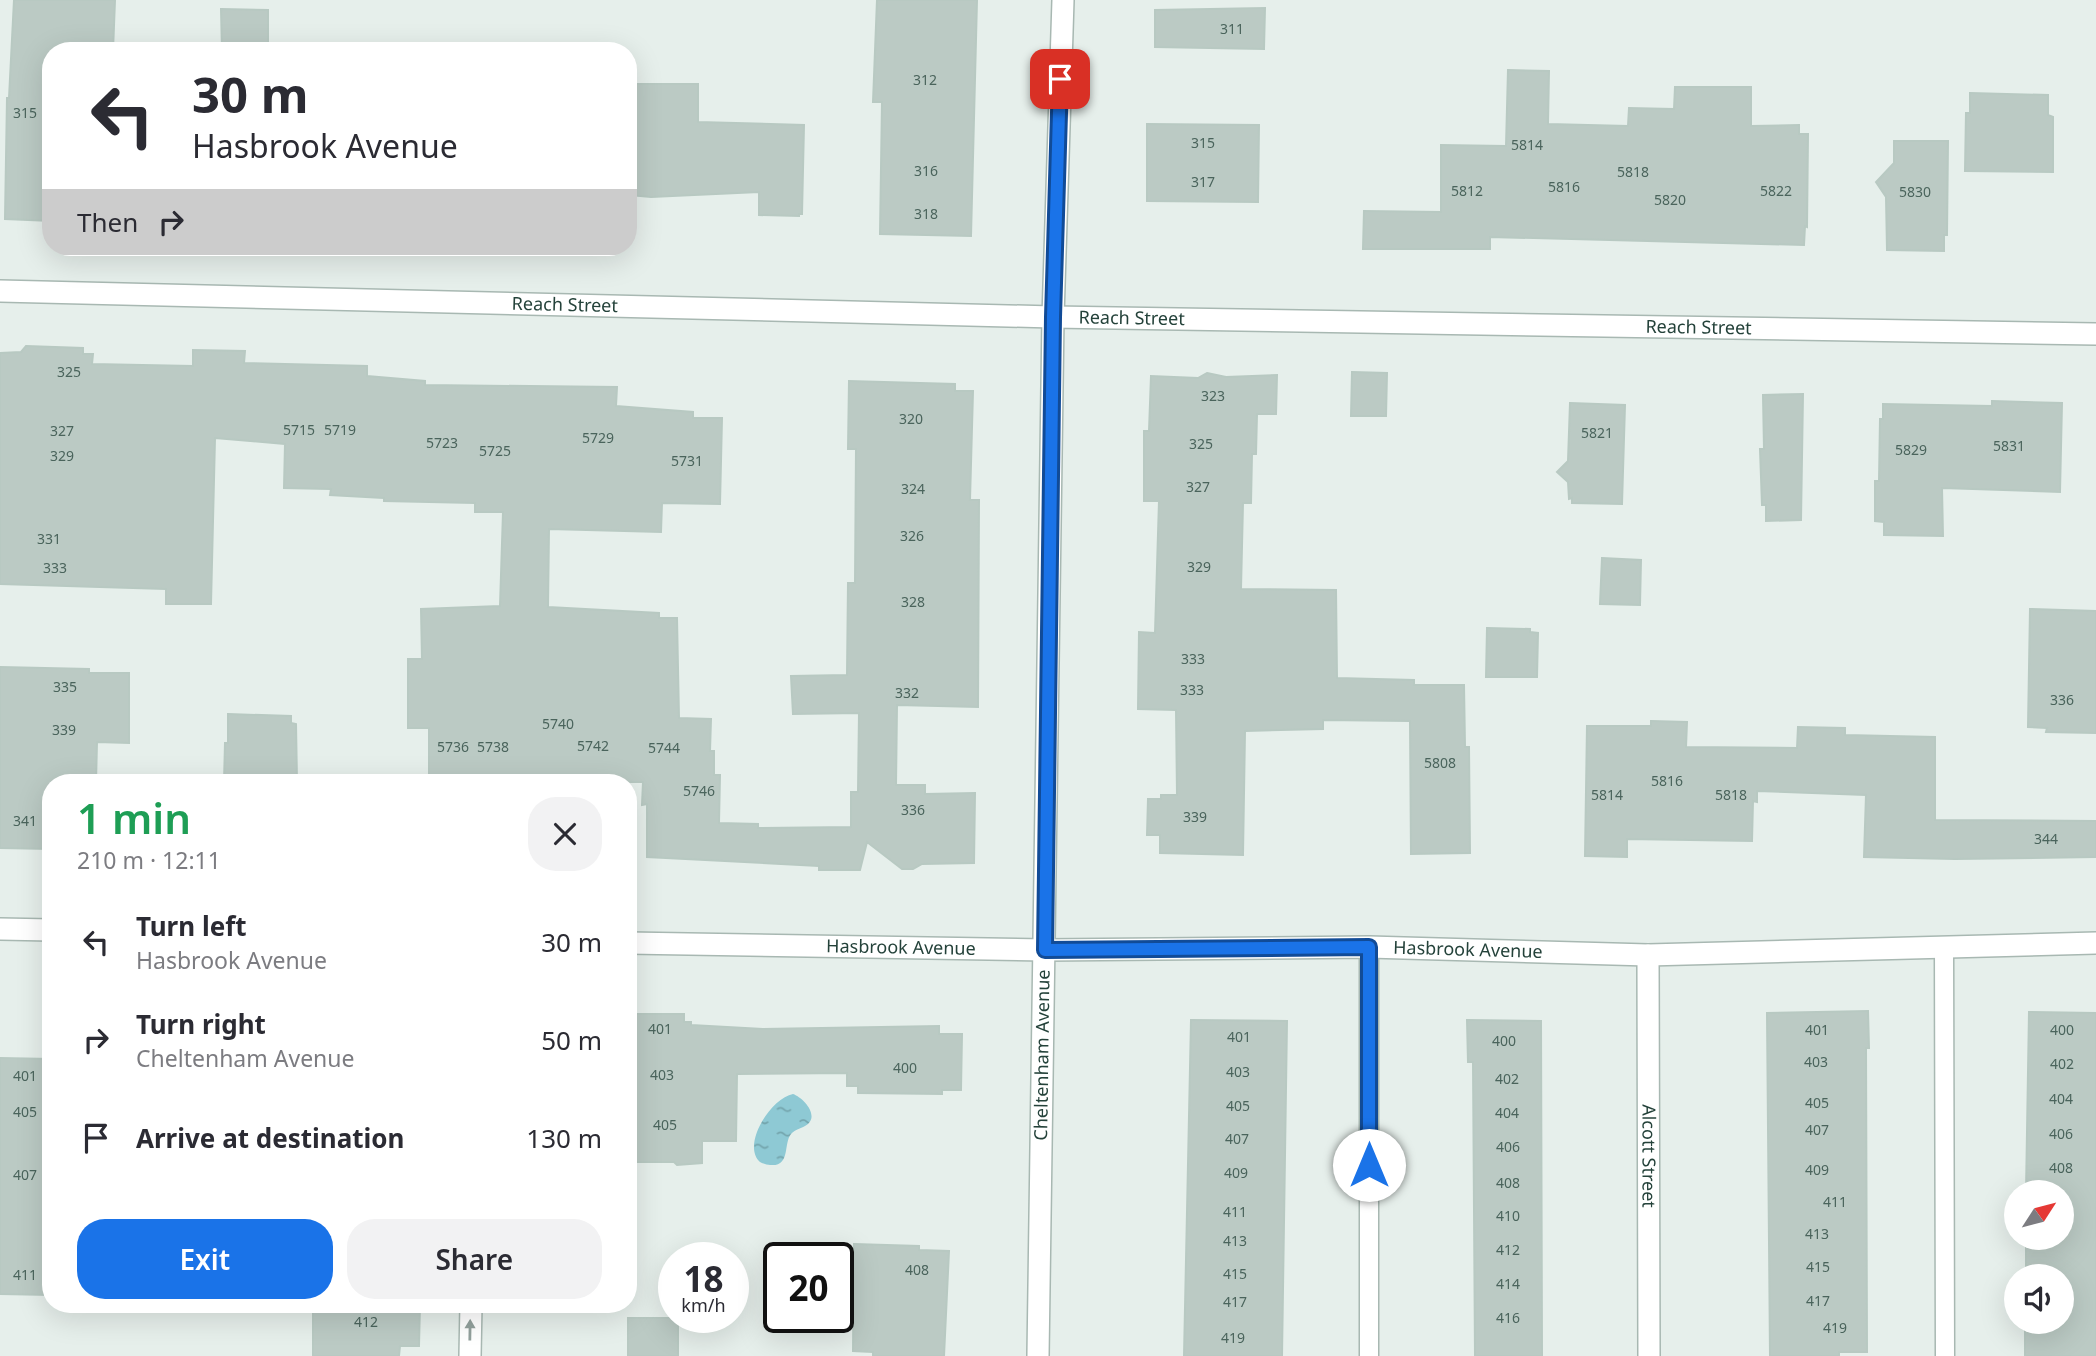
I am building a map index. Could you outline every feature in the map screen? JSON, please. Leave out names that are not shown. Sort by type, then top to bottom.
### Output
[{"type":"street","name":"Cheltenham Avenue","points":[[1038,1356],[1053,317],[1063,0]]},
{"type":"street","name":"Reach Street","points":[[0,291],[1053,317],[2096,334]]},
{"type":"street","points":[[0,929],[42,930]]},
{"type":"street","name":"Hasbrook Avenue","points":[[637,943],[1045,950],[1369,947],[1648,955],[2096,943]]},
{"type":"street","name":"Alcott Street","points":[[1648,955],[1649,1356]]},
{"type":"street","points":[[470,1356],[471,1313]]},
{"type":"lane","points":[[1369,947],[1369,1356]]},
{"type":"lane","points":[[1944,947],[1945,1356]]},
{"type":"water","points":[[793,1094],[802,1099],[809,1108],[810,1122],[791,1134],[781,1162],[770,1165],[760,1162],[754,1145],[761,1123],[776,1104]]},
{"type":"building","points":[[14,0],[115,0],[113,42],[42,42],[42,221],[5,219]]},
{"type":"building","points":[[877,0],[977,0],[971,236],[880,234],[882,102],[873,102]]},
{"type":"building","points":[[1265,8],[1264,49],[1155,47],[1155,10]]},
{"type":"building","points":[[221,9],[268,10],[268,42],[222,42]]},
{"type":"building","points":[[1508,70],[1549,71],[1548,124],[1628,126],[1629,108],[1674,109],[1675,87],[1751,87],[1751,126],[1799,125],[1799,134],[1808,134],[1807,227],[1805,226],[1804,245],[1490,237],[1490,249],[1363,249],[1364,211],[1441,212],[1441,145],[1506,146]]},
{"type":"building","points":[[637,84],[698,84],[698,122],[804,125],[802,214],[799,216],[759,215],[759,192],[637,196]]},
{"type":"building","points":[[1970,93],[2048,95],[2048,115],[2053,117],[2053,172],[1965,171],[1966,113],[1970,113]]},
{"type":"building","points":[[1147,124],[1259,125],[1258,202],[1147,201]]},
{"type":"building","points":[[1894,141],[1948,141],[1947,235],[1944,235],[1944,251],[1887,250],[1886,197],[1876,182],[1894,163]]},
{"type":"building","points":[[26,346],[83,348],[83,354],[93,354],[92,364],[193,366],[193,350],[245,351],[244,363],[367,366],[367,376],[425,381],[425,385],[617,387],[616,406],[693,412],[693,418],[722,418],[720,504],[662,503],[661,532],[549,529],[548,607],[659,613],[659,618],[677,618],[679,718],[711,719],[710,751],[714,751],[714,775],[720,775],[719,823],[758,824],[758,828],[851,827],[851,792],[858,792],[859,713],[793,714],[791,676],[847,675],[848,583],[855,583],[856,449],[848,449],[849,381],[955,384],[955,391],[973,391],[970,500],[979,500],[978,707],[897,705],[896,785],[925,785],[925,794],[975,793],[974,863],[922,864],[913,869],[902,869],[867,842],[860,870],[819,870],[819,866],[647,857],[647,804],[642,805],[643,782],[637,782],[637,774],[429,774],[429,728],[408,728],[408,659],[422,659],[421,609],[500,606],[503,512],[475,512],[475,503],[384,501],[384,498],[330,495],[331,489],[284,488],[285,444],[215,438],[211,604],[166,604],[166,589],[0,584],[0,353],[21,352]]},
{"type":"building","points":[[1352,372],[1387,373],[1386,416],[1351,416]]},
{"type":"building","points":[[1207,373],[1226,377],[1277,375],[1276,414],[1257,414],[1256,454],[1252,454],[1251,503],[1243,503],[1241,589],[1336,590],[1337,678],[1414,680],[1414,685],[1464,685],[1465,747],[1469,747],[1470,853],[1411,854],[1410,721],[1323,720],[1323,729],[1245,731],[1243,855],[1160,853],[1160,835],[1147,835],[1148,799],[1161,799],[1161,795],[1177,795],[1176,710],[1138,709],[1139,632],[1155,633],[1159,501],[1144,501],[1144,431],[1149,431],[1151,376],[1198,378]]},
{"type":"building","points":[[1803,394],[1801,520],[1766,521],[1766,505],[1762,505],[1760,449],[1764,449],[1763,395]]},
{"type":"building","points":[[1992,401],[2062,403],[2060,492],[1942,488],[1943,536],[1884,535],[1884,522],[1875,521],[1875,481],[1879,481],[1880,419],[1883,419],[1883,404],[1992,406]]},
{"type":"building","points":[[1570,403],[1625,405],[1622,504],[1572,503],[1572,498],[1569,499],[1568,482],[1557,472],[1568,461]]},
{"type":"building","points":[[1602,558],[1641,560],[1640,605],[1600,604]]},
{"type":"building","points":[[2030,609],[2096,611],[2096,733],[2046,732],[2047,728],[2028,727]]},
{"type":"building","points":[[1487,628],[1530,629],[1530,632],[1538,633],[1537,677],[1486,677]]},
{"type":"building","points":[[0,667],[89,669],[89,673],[129,673],[129,743],[97,742],[96,774],[42,774],[42,849],[0,848]]},
{"type":"building","points":[[228,714],[291,716],[291,723],[296,724],[297,774],[224,774],[225,743],[228,743]]},
{"type":"building","points":[[1651,721],[1687,722],[1686,747],[1797,748],[1798,727],[1845,728],[1845,735],[1935,737],[1935,820],[2096,821],[2096,857],[1864,857],[1866,795],[1757,791],[1757,802],[1753,801],[1752,841],[1627,839],[1627,857],[1585,856],[1587,726],[1651,726]]},
{"type":"building","points":[[1868,1011],[1867,1352],[1839,1352],[1839,1356],[1770,1356],[1767,1013]]},
{"type":"building","points":[[2029,1012],[2096,1013],[2096,1356],[2025,1356],[2025,1334],[2074,1334],[2074,1264],[2026,1264],[2026,1250],[2074,1250],[2074,1180],[2026,1180]]},
{"type":"building","points":[[637,1014],[684,1014],[684,1022],[691,1022],[691,1025],[763,1029],[939,1026],[939,1034],[962,1034],[961,1090],[942,1090],[942,1094],[858,1093],[858,1086],[847,1086],[847,1073],[737,1074],[736,1141],[702,1141],[702,1163],[677,1165],[674,1162],[637,1162]]},
{"type":"building","points":[[1191,1020],[1287,1021],[1282,1356],[1184,1356]]},
{"type":"building","points":[[1467,1020],[1541,1021],[1542,1356],[1475,1356],[1473,1062],[1468,1062]]},
{"type":"building","points":[[0,1058],[42,1059],[42,1295],[0,1294]]},
{"type":"building","points":[[854,1244],[919,1246],[919,1250],[949,1251],[944,1356],[873,1356],[873,1352],[853,1351]]},
{"type":"building","points":[[313,1313],[420,1313],[419,1346],[400,1346],[399,1356],[313,1356]]},
{"type":"building","points":[[628,1318],[658,1318],[658,1333],[678,1333],[678,1356],[628,1356]]},
{"type":"route","points":[[1060,79],[1053,317],[1045,950],[1369,947],[1369,1165]]}]
